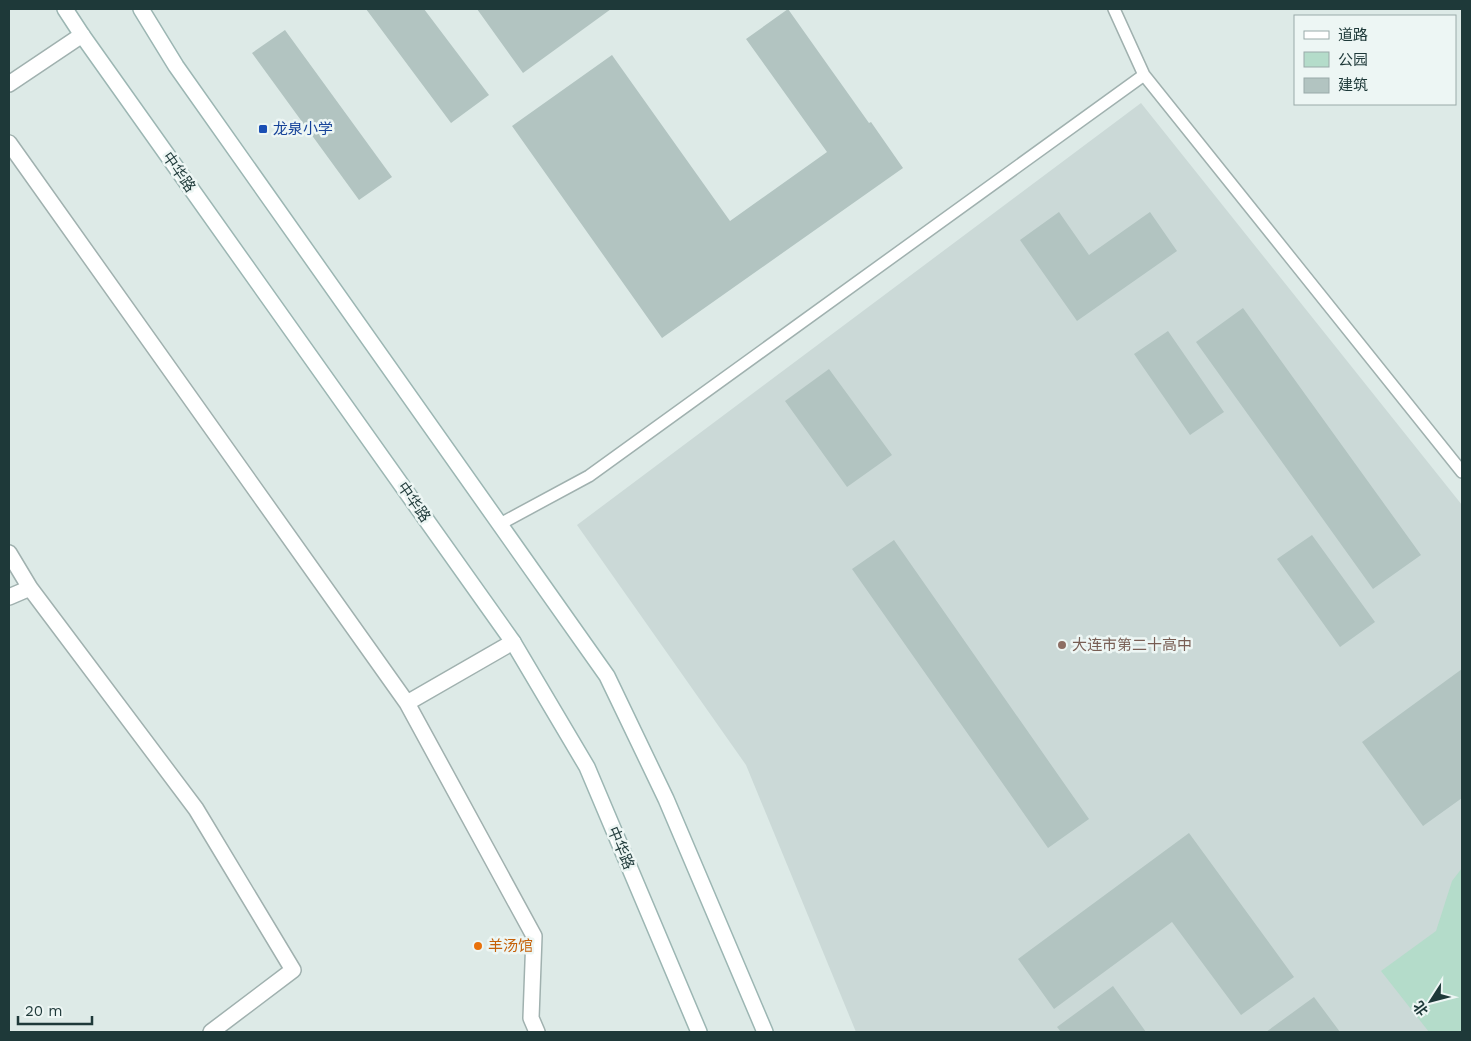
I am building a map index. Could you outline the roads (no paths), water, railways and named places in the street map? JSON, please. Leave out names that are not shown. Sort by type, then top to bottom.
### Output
[{"type":"main road","name":"中华路","points":[[65,9],[513,642],[587,767],[699,1032]]},
{"type":"main road","points":[[141,9],[176,66],[607,676],[666,799],[766,1032]]},
{"type":"main road","points":[[9,84],[82,35]]},
{"type":"main road","points":[[9,143],[407,703],[534,936],[531,1018],[537,1032]]},
{"type":"main road","points":[[9,553],[30,588],[196,809],[293,970],[211,1032]]},
{"type":"main road","points":[[9,597],[30,588]]},
{"type":"main road","points":[[407,703],[513,642]]},
{"type":"lane","points":[[1114,9],[1144,75],[1462,472]]},
{"type":"lane","points":[[500,524],[589,476],[1144,75]]},
{"type":"place","name":"龙泉小学","points":[[263,129]]},
{"type":"place","name":"大连市第二十高中","points":[[1062,645]]},
{"type":"place","name":"羊汤馆","points":[[478,946]]}]
